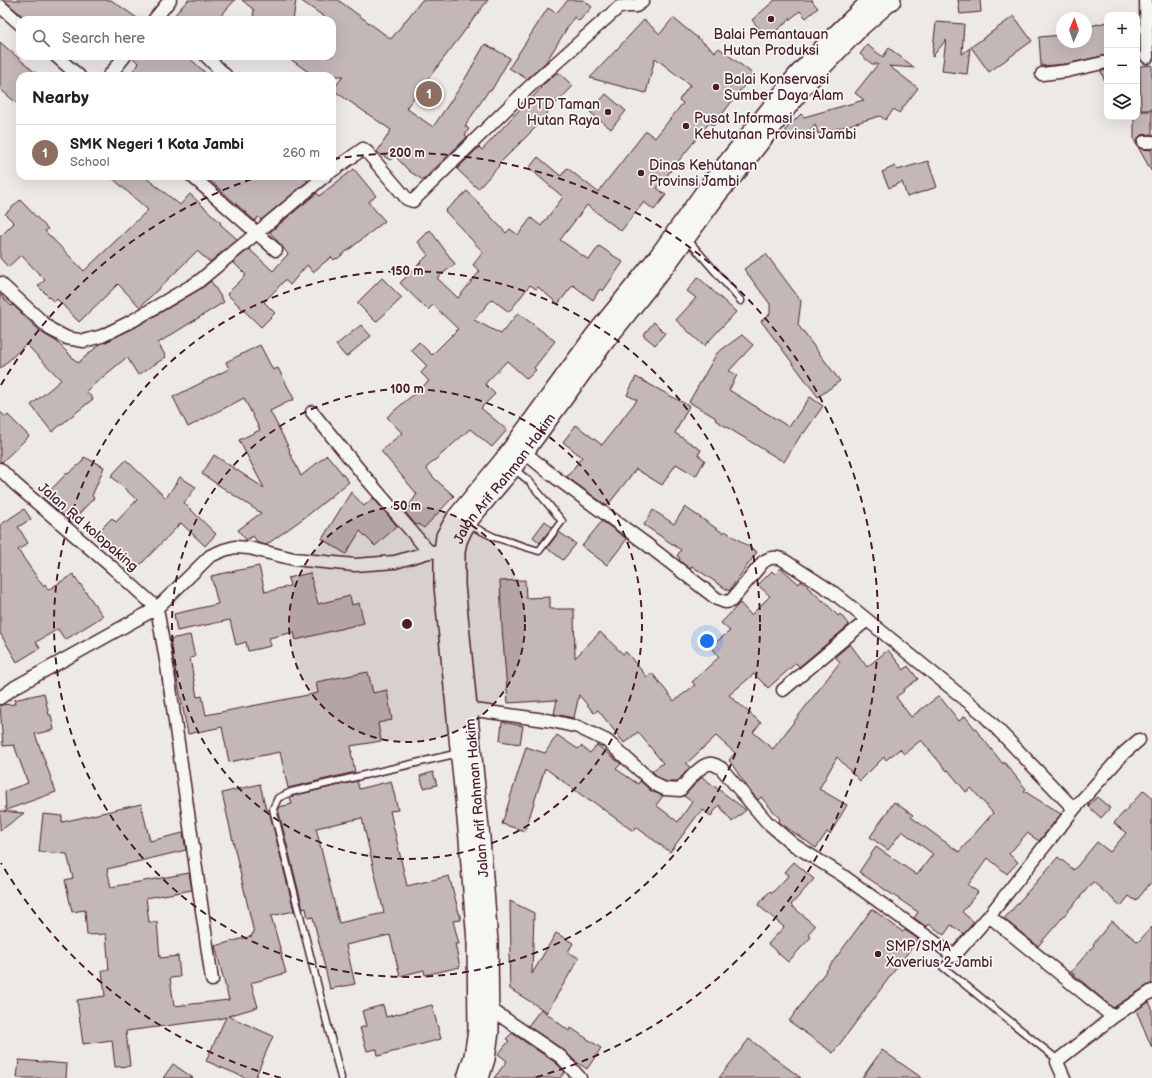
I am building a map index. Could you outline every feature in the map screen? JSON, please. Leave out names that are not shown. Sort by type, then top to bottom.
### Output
[{"type":"main road","name":"Jalan Arif Rahman Hakim","points":[[480,1078],[486,1059],[490,1032],[489,942],[481,838],[466,753],[443,586],[436,551],[445,536],[461,521],[508,464],[595,334],[658,256],[709,185],[791,82],[834,35],[871,0]]},
{"type":"main road","name":"Jalan Arif Rahman Hakim","points":[[508,464],[524,452],[605,342],[668,263],[719,193],[805,85],[861,27],[892,0]]},
{"type":"main road","name":"Jalan Arif Rahman Hakim","points":[[461,521],[456,552],[456,585],[468,709],[466,753],[468,839],[476,942],[477,1030],[473,1056],[466,1078]]},
{"type":"street","points":[[161,16],[170,0]]},
{"type":"street","points":[[336,168],[363,149],[407,199],[413,201],[528,88],[619,7],[636,6],[643,0]]},
{"type":"street","points":[[1145,57],[1146,0]]},
{"type":"street","points":[[0,6],[16,20]]},
{"type":"street","points":[[61,60],[74,72]]},
{"type":"street","points":[[112,72],[122,60]]},
{"type":"street","points":[[210,60],[222,72]]},
{"type":"street","points":[[1042,74],[1067,71],[1103,63]]},
{"type":"street","points":[[197,180],[276,250]]},
{"type":"street","points":[[0,283],[50,329],[67,338],[84,341],[102,336],[132,321],[198,282],[320,180]]},
{"type":"street","points":[[0,698],[16,687],[157,608],[210,556],[224,550],[235,547],[249,548],[294,559],[355,565],[395,562],[436,551],[366,478],[312,412]]},
{"type":"street","points":[[524,452],[552,475],[645,543],[717,599],[725,602],[731,601],[763,562],[769,558],[775,557],[782,559],[834,593],[982,713],[1074,809]]},
{"type":"street","name":"Jalan Rd kolopaking","points":[[0,469],[15,484],[157,608]]},
{"type":"street","points":[[157,608],[167,666],[212,980]]},
{"type":"street","points":[[783,690],[867,620]]},
{"type":"street","points":[[468,709],[552,721],[578,727],[607,741],[656,785],[665,789],[680,790],[703,766],[715,764],[721,768],[767,822],[794,845],[842,875],[954,956],[989,916],[1074,809],[1124,753],[1140,740]]},
{"type":"street","points":[[989,916],[1113,1017]]},
{"type":"street","points":[[1064,1078],[1057,1062],[1058,1060],[1113,1017],[1152,991]]},
{"type":"street","points":[[489,1008],[561,1057],[580,1078]]},
{"type":"lane","points":[[686,238],[742,301]]},
{"type":"lane","points":[[461,521],[494,537],[539,551],[562,521],[529,481],[508,464]]},
{"type":"lane","points":[[341,1078],[273,809],[278,798],[291,792],[466,753]]},
{"type":"lane","points":[[954,956],[943,967],[1058,1060]]},
{"type":"building","points":[[4,0],[111,0],[134,16],[22,16]]},
{"type":"building","points":[[188,0],[235,0],[221,16],[174,16]]},
{"type":"building","points":[[242,0],[296,0],[294,16],[253,16],[254,10]]},
{"type":"building","points":[[300,0],[338,0],[391,39],[422,0],[488,0],[406,108],[433,127],[461,86],[485,44],[510,58],[491,91],[489,90],[465,126],[469,129],[465,135],[467,137],[423,180],[409,171],[395,156],[390,160],[377,152],[391,130],[336,92],[336,86],[343,76],[336,76],[336,72],[308,72],[292,60],[336,60],[336,16],[323,16]]},
{"type":"building","points":[[568,0],[584,0],[592,7],[579,21],[574,17],[546,62],[527,79],[509,68],[548,8],[556,13]]},
{"type":"building","name":"Balai Pemantauan Hutan Produksi","points":[[775,0],[813,0],[812,1],[818,8],[806,18],[800,11],[767,38],[752,20]]},
{"type":"building","points":[[958,0],[980,0],[981,12],[960,14]]},
{"type":"building","points":[[1014,16],[1032,41],[989,72],[971,47]]},
{"type":"building","points":[[673,18],[715,52],[719,48],[753,74],[713,126],[709,123],[657,188],[666,195],[654,210],[644,202],[621,231],[587,205],[560,240],[589,260],[599,246],[623,262],[603,291],[600,289],[593,300],[573,285],[558,304],[538,287],[536,289],[530,285],[509,312],[492,299],[474,320],[501,334],[518,313],[555,341],[534,368],[536,370],[527,379],[507,361],[485,384],[495,394],[481,408],[507,430],[492,447],[470,429],[426,468],[434,478],[454,496],[424,528],[418,524],[416,525],[405,512],[417,494],[381,451],[402,433],[387,417],[429,381],[421,373],[427,366],[411,350],[419,342],[432,355],[458,329],[433,305],[428,310],[400,283],[428,255],[418,242],[430,230],[455,264],[437,278],[458,298],[480,271],[473,265],[483,252],[445,211],[467,191],[506,233],[510,229],[518,235],[531,218],[541,226],[563,197],[529,168],[538,157],[561,176],[567,168],[598,192],[646,131],[655,138],[683,103],[679,100],[690,85],[655,58],[646,93],[590,78],[644,20],[660,34]]},
{"type":"building","points":[[936,22],[964,24],[962,54],[970,48],[967,74],[942,71],[946,40],[932,57]]},
{"type":"building","points":[[1104,23],[1104,56],[1066,64],[1041,66],[1039,37],[1056,36],[1056,48],[1092,48],[1092,26]]},
{"type":"building","points":[[0,42],[16,56],[16,60],[21,60],[34,72],[16,72],[16,103],[0,89]]},
{"type":"building","points":[[867,45],[883,57],[889,48],[915,68],[889,66],[918,88],[899,113],[894,109],[885,120],[880,116],[818,134],[815,124],[798,142],[785,130],[801,114],[804,117],[864,100],[855,93],[878,64],[872,64],[860,54]]},
{"type":"building","points":[[135,60],[191,60],[205,72],[132,72],[139,64]]},
{"type":"building","points":[[1152,65],[1152,110],[1141,110],[1140,66]]},
{"type":"building","points":[[1104,70],[1104,79],[1101,71]]},
{"type":"building","points":[[558,72],[573,86],[536,124],[538,125],[498,165],[499,166],[478,189],[457,169],[479,147],[482,150],[541,88],[540,87]]},
{"type":"building","name":"UPTD Taman Hutan Raya","points":[[606,94],[626,111],[611,129],[590,112]]},
{"type":"building","points":[[1140,111],[1152,111],[1152,134],[1141,135],[1138,138],[1137,145],[1141,149],[1152,150],[1152,172],[1134,140],[1134,120],[1140,120]]},
{"type":"building","points":[[928,161],[937,187],[907,197],[902,182],[889,188],[882,172],[895,166],[897,170]]},
{"type":"building","points":[[354,169],[376,196],[368,202],[385,221],[337,259],[336,258],[334,260],[331,257],[313,272],[307,265],[290,285],[285,280],[264,302],[275,313],[261,327],[227,294],[246,275],[233,262],[249,249],[273,271],[288,254],[270,232],[317,193],[319,196]]},
{"type":"building","points":[[114,180],[149,180],[180,205],[190,194],[237,239],[210,262],[197,251],[140,307],[118,284],[79,322],[57,299],[54,302],[38,286],[45,280],[21,255],[8,267],[0,258],[0,237],[14,223],[5,214],[20,200],[48,229],[45,231],[84,271],[148,210]]},
{"type":"building","points":[[209,180],[308,181],[261,220],[258,217],[255,221]]},
{"type":"building","points":[[766,254],[801,301],[798,325],[840,381],[818,397],[761,321],[770,314],[770,304],[744,269]]},
{"type":"building","points":[[698,277],[736,312],[704,346],[676,320],[696,298],[687,291]]},
{"type":"building","points":[[382,278],[402,298],[376,322],[357,303]]},
{"type":"building","points":[[211,281],[224,302],[158,343],[166,357],[138,375],[127,357],[86,391],[93,399],[52,432],[31,405],[61,380],[26,344],[0,369],[0,294],[11,306],[13,305],[42,333],[56,341],[78,363],[100,344],[136,327],[202,288]]},
{"type":"building","points":[[654,322],[665,333],[655,345],[643,335]]},
{"type":"building","points":[[361,325],[371,336],[346,357],[336,345]]},
{"type":"building","points":[[742,335],[753,345],[729,371],[737,375],[729,390],[789,427],[810,397],[823,406],[804,433],[802,433],[784,462],[715,420],[716,418],[689,402],[717,353]]},
{"type":"building","points":[[260,345],[273,370],[278,368],[294,399],[270,411],[290,450],[289,451],[301,476],[327,455],[349,482],[308,515],[266,545],[258,543],[253,536],[246,540],[238,530],[261,513],[202,474],[214,455],[264,488],[239,440],[260,430],[244,398],[188,427],[173,397],[229,369],[226,362]]},
{"type":"building","points":[[636,377],[689,406],[675,433],[701,450],[698,455],[705,460],[696,476],[676,464],[662,485],[636,469],[607,506],[567,477],[582,457],[563,442],[576,425],[602,445],[637,400],[627,395]]},
{"type":"building","points":[[0,412],[6,417],[8,415],[29,436],[2,462],[0,462]]},
{"type":"building","points":[[84,457],[104,467],[92,496],[94,498],[71,522],[43,498],[67,473],[68,474],[82,462]]},
{"type":"building","points":[[126,460],[166,498],[180,477],[196,487],[184,503],[216,534],[205,546],[181,523],[136,569],[109,544],[105,547],[94,536],[112,518],[116,522],[137,500],[111,476]]},
{"type":"building","points":[[351,492],[364,506],[373,498],[397,526],[375,546],[360,531],[346,554],[322,539]]},
{"type":"building","points":[[685,507],[723,533],[725,531],[757,552],[729,591],[692,566],[690,569],[679,560],[680,558],[677,556],[681,550],[644,525],[653,510],[674,524]]},
{"type":"building","points":[[24,509],[31,519],[18,527],[28,543],[18,550],[43,586],[45,584],[48,590],[73,574],[103,616],[65,640],[58,629],[36,642],[40,648],[17,662],[0,633],[0,525]]},
{"type":"building","points":[[545,521],[552,527],[540,543],[533,537]]},
{"type":"building","points":[[602,521],[627,539],[607,565],[582,546]]},
{"type":"building","points":[[559,532],[576,544],[563,560],[547,548]]},
{"type":"building","points":[[259,566],[265,592],[290,586],[288,578],[310,573],[318,604],[350,596],[352,605],[359,603],[364,623],[296,640],[294,632],[269,638],[271,646],[248,651],[246,642],[236,645],[230,620],[177,631],[174,614],[218,604],[211,576]]},
{"type":"building","points":[[781,568],[799,584],[801,581],[823,600],[838,616],[840,614],[849,625],[799,667],[796,663],[768,688],[754,674],[729,695],[761,723],[753,732],[773,749],[840,662],[835,657],[850,644],[867,667],[888,650],[904,670],[908,666],[918,679],[896,697],[911,717],[939,696],[959,721],[965,716],[1003,764],[1004,762],[1026,789],[1024,791],[1061,814],[1039,841],[1027,833],[1009,854],[1018,862],[1007,874],[988,858],[968,885],[978,892],[962,912],[974,922],[964,934],[951,925],[944,935],[929,924],[927,927],[914,918],[918,912],[859,872],[876,847],[917,875],[933,854],[902,831],[888,850],[870,837],[894,802],[913,815],[911,817],[959,852],[993,813],[971,788],[966,792],[921,740],[904,754],[900,749],[886,760],[884,757],[860,781],[837,757],[819,789],[847,805],[830,834],[827,832],[816,848],[779,822],[780,819],[761,797],[758,800],[729,760],[735,753],[716,736],[686,764],[690,767],[677,782],[667,782],[660,779],[652,771],[663,763],[638,732],[624,743],[598,710],[594,713],[579,695],[574,718],[554,714],[557,700],[508,703],[500,581],[525,580],[526,598],[550,597],[550,609],[574,609],[575,658],[600,632],[623,654],[626,652],[647,677],[652,673],[674,701],[695,685],[692,682],[719,657],[711,646],[730,631],[721,623],[740,603],[751,615],[770,596],[758,585],[772,571],[775,574]]},
{"type":"building","points":[[190,635],[195,657],[190,658],[197,697],[202,696],[206,715],[318,693],[316,682],[368,672],[373,693],[387,690],[392,720],[378,723],[381,741],[351,746],[355,772],[288,788],[280,752],[229,762],[222,727],[188,734],[170,639]]},
{"type":"building","points":[[44,693],[54,730],[35,734],[56,792],[6,810],[5,791],[28,783],[14,745],[3,746],[0,705],[15,704],[14,700]]},
{"type":"building","points":[[502,722],[523,726],[520,744],[500,741]]},
{"type":"building","points":[[557,735],[578,749],[581,746],[590,753],[597,745],[621,764],[616,769],[638,784],[640,781],[651,791],[663,796],[656,805],[678,822],[692,802],[684,796],[702,777],[746,810],[732,822],[719,805],[711,816],[703,810],[701,814],[699,813],[670,852],[636,827],[633,831],[545,768],[525,831],[502,824],[526,747],[545,753]]},
{"type":"building","points":[[433,772],[437,785],[424,788],[420,776]]},
{"type":"building","points":[[357,781],[359,789],[391,781],[398,810],[390,811],[407,886],[449,876],[461,920],[453,921],[459,944],[455,944],[460,967],[425,975],[424,970],[400,976],[390,935],[346,945],[355,984],[330,989],[313,917],[308,918],[306,908],[303,909],[278,809],[279,807],[292,804],[290,797]],"holes":[[[362,818],[384,913],[339,923],[316,828]]]},
{"type":"building","points":[[260,784],[266,810],[269,810],[294,911],[271,916],[286,973],[251,983],[258,1007],[228,1016],[273,1036],[255,1078],[246,1078],[206,1061],[226,1017],[126,1031],[130,1066],[115,1067],[112,1040],[83,1044],[77,1000],[105,996],[102,970],[109,970],[106,934],[87,935],[85,910],[72,912],[65,880],[73,878],[67,854],[39,852],[43,814],[62,816],[62,822],[141,804],[150,841],[183,833],[186,850],[107,869],[111,887],[189,873],[192,890],[146,898],[149,922],[157,922],[160,958],[178,956],[180,977],[170,978],[174,1006],[229,1000],[215,946],[252,936],[254,933],[222,793]]},
{"type":"building","points":[[1144,790],[1152,797],[1152,881],[1136,901],[1129,896],[1121,906],[1093,882],[1038,946],[1004,919],[1058,857],[1074,870],[1097,842],[1110,852],[1126,833],[1114,823]]},
{"type":"building","points":[[1097,797],[1110,808],[1101,818],[1088,806]]},
{"type":"building","points":[[0,811],[24,813],[0,831]]},
{"type":"building","points":[[794,862],[814,879],[791,905],[815,926],[808,934],[811,937],[788,962],[768,944],[784,927],[758,905],[770,891],[772,893],[789,875],[785,872]]},
{"type":"building","points":[[510,901],[534,913],[532,974],[556,933],[573,943],[568,952],[579,958],[547,1012],[510,989]]},
{"type":"building","points":[[872,909],[903,932],[905,930],[918,939],[833,1053],[789,1021]]},
{"type":"building","points":[[1112,921],[1138,942],[1152,927],[1152,984],[1148,985],[1113,1008],[1071,972]]},
{"type":"building","points":[[1149,1002],[1152,1008],[1152,1048],[1136,1010]]},
{"type":"building","points":[[383,1005],[386,1017],[432,1005],[441,1039],[378,1056],[377,1049],[367,1051],[360,1028],[366,1026],[362,1011]]},
{"type":"building","points":[[541,1009],[569,1031],[571,1028],[601,1048],[587,1069],[575,1061],[565,1051],[528,1026]]},
{"type":"building","points":[[512,1033],[556,1063],[565,1072],[560,1078],[494,1078],[507,1061],[498,1054],[509,1041],[506,1039]]},
{"type":"building","points":[[749,1039],[801,1078],[719,1078]]},
{"type":"building","points":[[882,1050],[922,1078],[862,1078]]},
{"type":"building","points":[[19,1060],[67,1064],[66,1078],[17,1078]]},
{"type":"building","points":[[173,1064],[193,1078],[163,1078]]},
{"type":"place","name":"Balai Pemantauan Hutan Produksi","points":[[771,19]]},
{"type":"place","name":"Balai Konservasi Sumber Daya Alam","points":[[716,87]]},
{"type":"place","name":"SMK Negeri 1 Kota Jambi","points":[[429,94]]},
{"type":"place","name":"UPTD Taman Hutan Raya","points":[[608,112]]},
{"type":"place","name":"Pusat Informasi Kehutanan Provinsi Jambi","points":[[686,126]]},
{"type":"place","name":"Dinas Kehutanan Provinsi Jambi","points":[[641,173]]},
{"type":"place","name":"SMP/SMA Xaverius 2 Jambi","points":[[878,954]]}]
